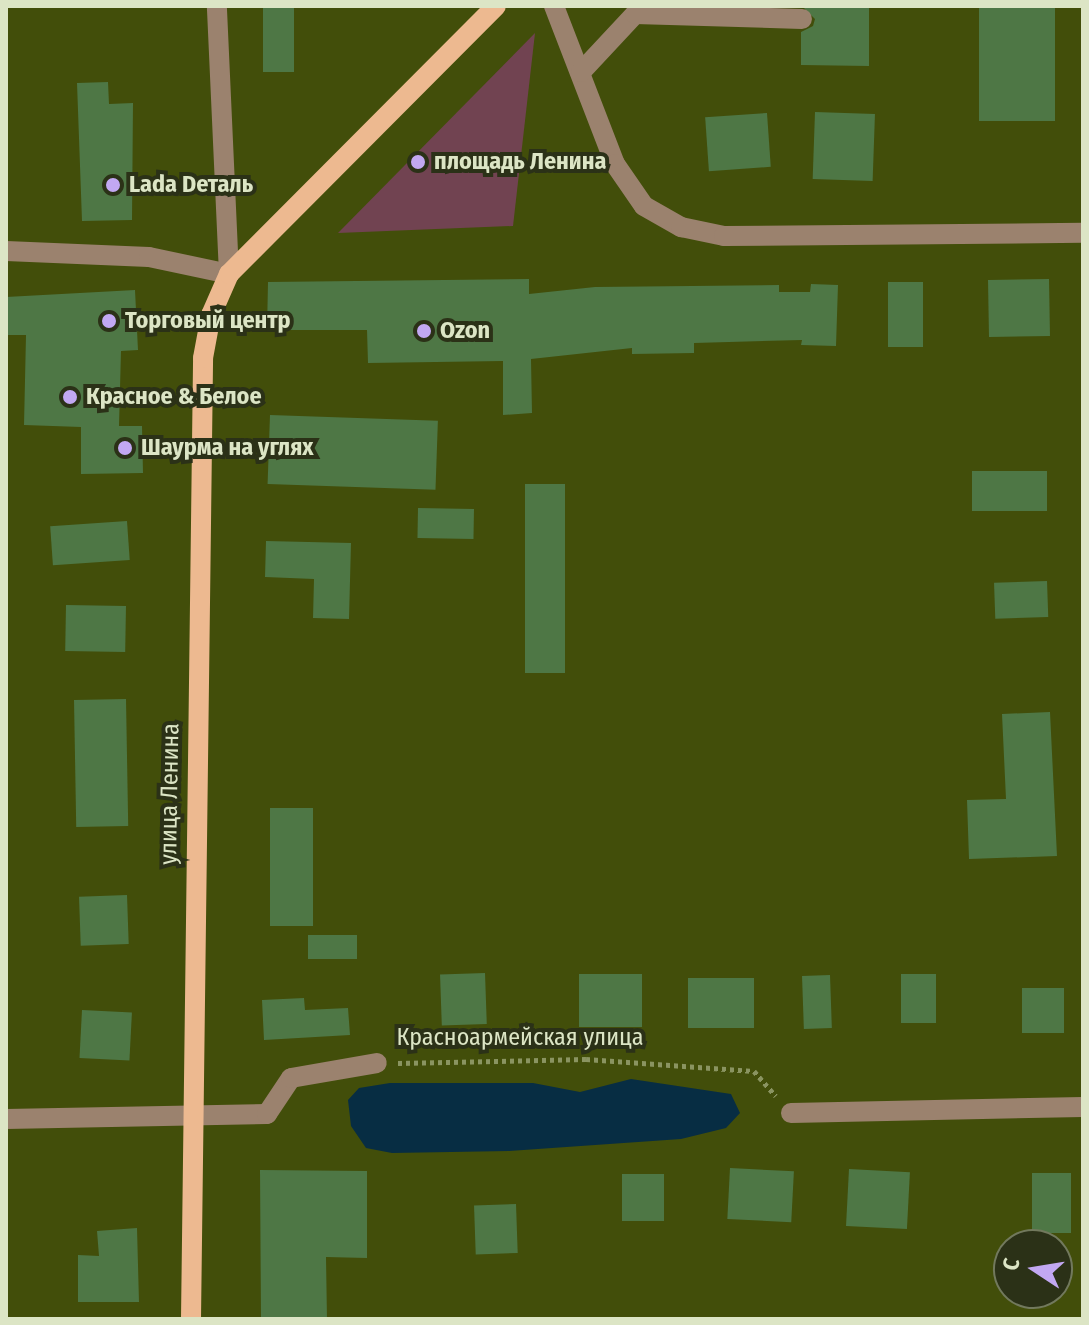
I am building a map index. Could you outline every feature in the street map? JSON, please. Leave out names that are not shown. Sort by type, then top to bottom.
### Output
[{"type":"main road","points":[[229,274],[496,6]]},
{"type":"main road","name":"улица Ленина","points":[[191,1319],[203,358],[211,315],[229,274]]},
{"type":"street","points":[[6,251],[149,257],[229,274],[217,6]]},
{"type":"street","points":[[554,6],[615,164],[644,206],[681,227],[724,236],[1083,233]]},
{"type":"street","points":[[581,72],[635,10],[802,19]]},
{"type":"street","name":"Красноармейская улица","points":[[6,1119],[192,1119],[267,1114],[291,1078],[377,1063]]},
{"type":"street","points":[[791,1113],[1083,1107]]},
{"type":"path","name":"Красноармейская улица","points":[[377,1063],[586,1059],[754,1071],[791,1113]]},
{"type":"shaded area","points":[[535,33],[513,226],[338,233]]},
{"type":"water","points":[[631,1079],[731,1094],[740,1113],[726,1128],[681,1139],[509,1151],[392,1153],[366,1148],[351,1126],[348,1100],[359,1088],[390,1083],[533,1083],[580,1092]]},
{"type":"building","points":[[263,6],[294,6],[294,72],[263,72]]},
{"type":"building","points":[[802,6],[869,6],[869,66],[801,65],[801,32],[813,26],[815,19]]},
{"type":"building","points":[[979,6],[1055,6],[1055,121],[979,121]]},
{"type":"building","points":[[108,82],[109,104],[133,103],[132,220],[82,221],[77,83]]},
{"type":"building","points":[[815,112],[875,114],[873,181],[813,179]]},
{"type":"building","points":[[767,113],[771,167],[709,171],[705,117]]},
{"type":"building","points":[[529,279],[529,294],[595,287],[779,285],[779,292],[810,292],[811,284],[838,285],[836,346],[801,345],[802,340],[694,343],[694,353],[632,354],[632,348],[531,359],[532,413],[503,415],[503,361],[368,363],[367,330],[267,330],[268,282]]},
{"type":"building","points":[[1049,279],[1050,336],[989,337],[988,280]]},
{"type":"building","points":[[888,282],[923,282],[923,347],[888,347]]},
{"type":"building","points":[[135,290],[138,350],[121,351],[119,426],[142,426],[143,473],[81,474],[81,427],[24,425],[26,335],[6,335],[6,297]]},
{"type":"building","points":[[270,415],[438,421],[435,490],[268,484]]},
{"type":"building","points":[[972,471],[1047,471],[1047,511],[972,511]]},
{"type":"building","points":[[525,484],[565,484],[565,673],[525,673]]},
{"type":"building","points":[[418,508],[474,509],[473,539],[417,538]]},
{"type":"building","points":[[127,521],[130,560],[53,565],[50,526]]},
{"type":"building","points":[[266,541],[351,543],[349,619],[313,618],[314,579],[265,577]]},
{"type":"building","points":[[1047,581],[1048,617],[995,619],[994,583]]},
{"type":"building","points":[[66,605],[126,606],[125,652],[65,651]]},
{"type":"building","points":[[126,699],[128,826],[76,827],[74,700]]},
{"type":"building","points":[[1050,712],[1057,856],[969,859],[967,800],[1006,799],[1002,714]]},
{"type":"building","points":[[270,808],[313,808],[313,926],[270,926]]},
{"type":"building","points":[[127,895],[129,944],[81,946],[79,897]]},
{"type":"building","points":[[308,935],[357,935],[357,959],[308,959]]},
{"type":"building","points":[[485,973],[487,1024],[442,1026],[440,975]]},
{"type":"building","points":[[579,974],[642,974],[642,1027],[579,1027]]},
{"type":"building","points":[[901,974],[936,974],[936,1023],[901,1023]]},
{"type":"building","points":[[830,975],[832,1028],[804,1029],[802,976]]},
{"type":"building","points":[[688,978],[754,978],[754,1028],[688,1028]]},
{"type":"building","points":[[1022,988],[1064,988],[1064,1033],[1022,1033]]},
{"type":"building","points":[[304,998],[305,1010],[348,1008],[350,1035],[264,1040],[262,1000]]},
{"type":"building","points":[[82,1010],[132,1013],[129,1061],[79,1058]]},
{"type":"building","points":[[730,1168],[794,1171],[791,1222],[727,1219]]},
{"type":"building","points":[[849,1169],[910,1172],[907,1229],[846,1226]]},
{"type":"building","points":[[260,1170],[367,1171],[367,1258],[326,1257],[327,1319],[261,1319]]},
{"type":"building","points":[[1032,1173],[1071,1173],[1071,1229],[1032,1229]]},
{"type":"building","points":[[622,1174],[664,1174],[664,1221],[622,1221]]},
{"type":"building","points":[[516,1204],[518,1253],[476,1254],[474,1205]]},
{"type":"building","points":[[137,1228],[139,1302],[78,1302],[78,1255],[99,1256],[97,1231]]},
{"type":"place","name":"площадь Ленина","points":[[418,162]]},
{"type":"place","name":"Lada Dеталь","points":[[113,185]]},
{"type":"place","name":"Торговый центр","points":[[109,321]]},
{"type":"place","name":"Ozon","points":[[424,331]]},
{"type":"place","name":"Красное & Белое","points":[[70,397]]},
{"type":"place","name":"Шаурма на углях","points":[[125,448]]}]
